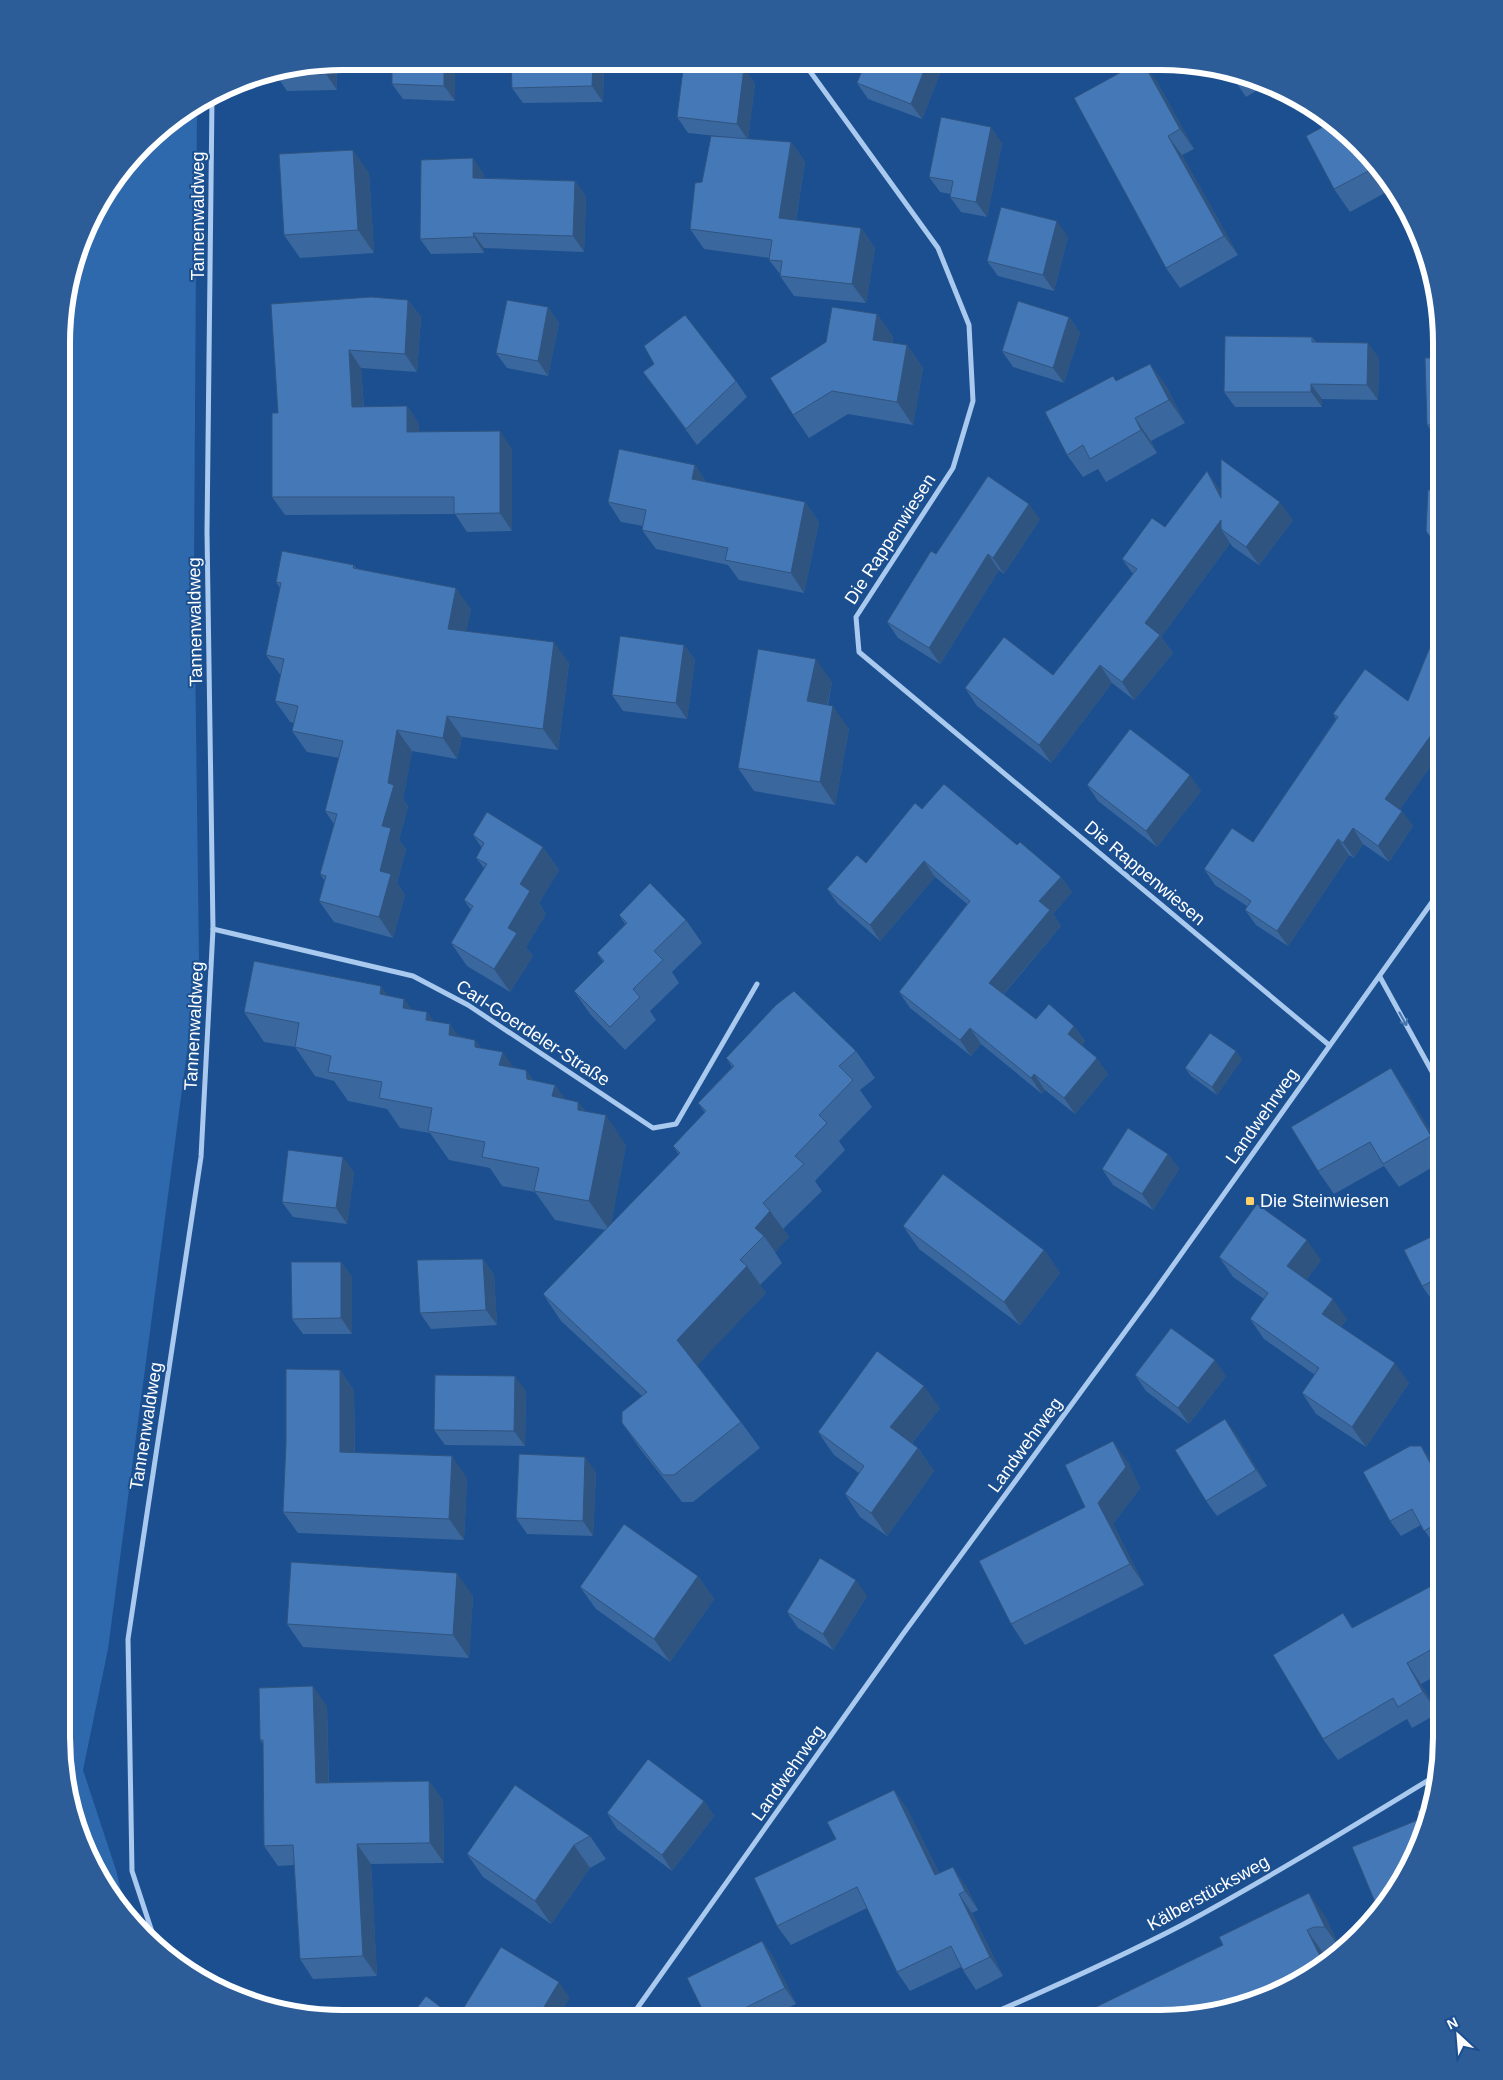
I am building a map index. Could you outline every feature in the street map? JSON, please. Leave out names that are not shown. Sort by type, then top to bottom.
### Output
[{"type":"street","name":"Die Rappenwiesen","points":[[809,70],[938,248],[970,325],[973,401],[953,468],[856,617],[859,652],[1329,1045]]},
{"type":"street","name":"Tannenwaldweg","points":[[152,1932],[132,1870],[128,1639],[201,1157],[214,929],[207,532],[212,104]]},
{"type":"street","name":"Landwehrweg","points":[[636,2010],[898,1642],[1152,1296],[1433,901]]},
{"type":"street","name":"Carl-Goerdeler-Straße","points":[[214,929],[413,976],[468,1005],[653,1128],[676,1124],[757,984]]},
{"type":"street","points":[[1380,976],[1433,1073]]},
{"type":"street","name":"Kälberstücksweg","points":[[1000,2010],[1181,1925],[1312,1851],[1430,1779]]},
{"type":"shaded area","points":[[197,112],[194,570],[199,961],[108,1649],[83,1770],[116,1870],[123,1898],[98,1858],[84,1825],[72,1773],[70,1737],[70,343],[75,289],[84,255],[98,222],[116,191],[138,163],[163,138]]},
{"type":"building","points":[[392,70],[444,70],[444,86],[392,84]]},
{"type":"building","points":[[511,70],[593,70],[592,86],[512,88]]},
{"type":"building","points":[[683,70],[744,70],[737,124],[677,117]]},
{"type":"building","points":[[862,70],[924,70],[911,104],[857,83]]},
{"type":"building","points":[[1125,70],[1147,70],[1180,129],[1168,136],[1224,236],[1166,268],[1074,98]]},
{"type":"building","points":[[326,71],[326,74],[291,75]]},
{"type":"building","points":[[941,117],[991,127],[976,202],[950,197],[953,181],[929,177]]},
{"type":"building","points":[[1325,126],[1353,150],[1371,170],[1334,189],[1306,136]]},
{"type":"building","points":[[711,136],[791,142],[779,218],[861,228],[852,284],[780,276],[782,261],[769,260],[772,240],[690,229],[695,183],[702,182]]},
{"type":"building","points":[[353,150],[358,230],[284,235],[279,154]]},
{"type":"building","points":[[473,158],[473,178],[575,181],[573,236],[473,233],[474,237],[420,239],[421,160]]},
{"type":"building","points":[[1001,207],[1057,221],[1043,275],[987,261]]},
{"type":"building","points":[[371,297],[408,300],[405,354],[349,350],[352,407],[407,406],[407,432],[500,431],[500,513],[454,514],[454,497],[272,497],[272,413],[278,413],[271,304]]},
{"type":"building","points":[[507,300],[548,307],[538,361],[496,353]]},
{"type":"building","points":[[1018,301],[1069,317],[1053,368],[1002,351]]},
{"type":"building","points":[[832,307],[877,314],[873,340],[907,345],[897,402],[832,391],[793,415],[770,378],[826,342]]},
{"type":"building","points":[[685,315],[736,381],[686,429],[643,372],[654,364],[644,346]]},
{"type":"building","points":[[1225,336],[1312,337],[1312,342],[1368,343],[1367,385],[1311,384],[1311,392],[1224,392]]},
{"type":"building","points":[[1425,358],[1433,358],[1433,425],[1427,425]]},
{"type":"building","points":[[1150,364],[1169,400],[1135,418],[1141,430],[1090,459],[1083,445],[1067,455],[1045,412],[1113,376],[1116,381]]},
{"type":"building","points":[[619,449],[695,465],[692,479],[805,502],[791,573],[725,560],[728,548],[642,530],[646,510],[608,502]]},
{"type":"building","points":[[1221,459],[1280,502],[1246,547],[1221,529],[1221,520],[1145,623],[1160,635],[1122,682],[1100,665],[1039,745],[965,688],[1004,637],[1053,675],[1137,569],[1122,559],[1152,518],[1165,527],[1207,471],[1221,498]]},
{"type":"building","points":[[988,476],[1029,504],[993,558],[988,554],[929,648],[887,622],[931,551],[936,554]]},
{"type":"building","points":[[1428,490],[1433,490],[1433,541],[1426,531]]},
{"type":"building","points":[[282,551],[354,565],[353,568],[456,588],[448,629],[554,642],[543,729],[447,716],[443,738],[397,730],[388,783],[394,785],[382,826],[391,828],[380,871],[391,874],[379,917],[319,901],[326,876],[320,874],[337,814],[325,811],[343,741],[292,731],[298,706],[275,701],[284,659],[266,655],[281,583],[276,582]]},
{"type":"building","points":[[620,636],[684,645],[676,703],[612,695]]},
{"type":"building","points":[[1433,640],[1433,732],[1385,799],[1402,811],[1378,846],[1353,828],[1343,843],[1338,839],[1277,931],[1245,910],[1251,901],[1204,869],[1232,828],[1253,842],[1338,717],[1333,714],[1365,669],[1408,701]]},
{"type":"building","points":[[758,649],[816,659],[807,701],[833,706],[820,782],[738,768]]},
{"type":"building","points":[[1130,729],[1190,775],[1146,831],[1087,785]]},
{"type":"building","points":[[944,784],[1017,845],[1020,842],[1061,877],[1039,901],[1050,910],[989,983],[1036,1019],[1049,1004],[1074,1026],[1068,1034],[1097,1058],[1064,1098],[1034,1074],[1031,1078],[970,1028],[960,1040],[899,992],[970,901],[924,861],[870,925],[827,889],[857,855],[866,863],[915,803],[922,809]]},
{"type":"building","points":[[487,812],[543,847],[520,884],[530,891],[508,928],[517,933],[494,969],[451,943],[473,906],[464,900],[487,864],[476,858],[484,843],[473,835]]},
{"type":"building","points":[[650,883],[686,920],[654,951],[663,960],[633,989],[640,997],[610,1027],[574,991],[604,961],[597,953],[627,923],[619,915]]},
{"type":"building","points":[[254,961],[381,986],[380,994],[404,999],[403,1008],[427,1012],[426,1020],[450,1024],[449,1035],[475,1040],[475,1047],[503,1052],[499,1065],[526,1070],[527,1079],[555,1085],[552,1096],[578,1102],[578,1110],[606,1115],[589,1201],[534,1191],[539,1168],[482,1157],[485,1142],[428,1131],[432,1108],[379,1098],[382,1082],[328,1072],[331,1056],[295,1047],[299,1023],[244,1012]]},
{"type":"building","points":[[794,991],[856,1051],[839,1066],[853,1080],[819,1115],[827,1123],[795,1156],[804,1164],[763,1203],[770,1211],[755,1228],[764,1236],[740,1260],[747,1266],[677,1340],[741,1422],[674,1475],[663,1475],[622,1423],[622,1412],[647,1392],[543,1294],[680,1153],[673,1146],[706,1111],[698,1103],[734,1066],[726,1058],[776,1005]]},
{"type":"building","points":[[1210,1033],[1236,1051],[1212,1087],[1185,1068]]},
{"type":"building","points":[[1391,1068],[1431,1136],[1383,1164],[1370,1142],[1318,1171],[1291,1127]]},
{"type":"building","points":[[1128,1128],[1168,1154],[1142,1194],[1102,1169]]},
{"type":"building","points":[[288,1150],[343,1157],[336,1208],[282,1202]]},
{"type":"building","points":[[943,1174],[1044,1250],[1004,1302],[903,1226]]},
{"type":"building","points":[[1257,1204],[1307,1240],[1287,1266],[1333,1299],[1322,1314],[1395,1363],[1352,1427],[1302,1393],[1319,1368],[1250,1319],[1268,1293],[1219,1257]]},
{"type":"building","points":[[1433,1236],[1433,1281],[1422,1286],[1404,1250]]},
{"type":"building","points":[[483,1259],[486,1310],[420,1313],[417,1260]]},
{"type":"building","points":[[291,1262],[341,1262],[341,1318],[292,1319]]},
{"type":"building","points":[[1171,1328],[1215,1360],[1178,1408],[1135,1375]]},
{"type":"building","points":[[877,1351],[924,1386],[890,1427],[918,1448],[871,1513],[845,1494],[864,1466],[818,1432]]},
{"type":"building","points":[[286,1369],[340,1370],[340,1452],[452,1456],[449,1519],[283,1512],[286,1442]]},
{"type":"building","points":[[435,1375],[515,1376],[514,1431],[434,1430]]},
{"type":"building","points":[[1225,1419],[1256,1470],[1206,1501],[1175,1450]]},
{"type":"building","points":[[1113,1441],[1126,1467],[1098,1503],[1130,1564],[1011,1624],[979,1561],[1085,1507],[1065,1465]]},
{"type":"building","points":[[1410,1446],[1421,1446],[1433,1468],[1433,1526],[1424,1531],[1412,1509],[1390,1521],[1363,1472]]},
{"type":"building","points":[[519,1454],[585,1457],[583,1521],[516,1518]]},
{"type":"building","points":[[624,1524],[698,1576],[654,1639],[580,1587]]},
{"type":"building","points":[[820,1558],[856,1580],[823,1634],[787,1612]]},
{"type":"building","points":[[291,1562],[457,1573],[453,1635],[287,1624]]},
{"type":"building","points":[[1433,1585],[1433,1648],[1407,1663],[1423,1692],[1398,1707],[1393,1698],[1323,1739],[1273,1655],[1343,1613],[1352,1628]]},
{"type":"building","points":[[313,1686],[316,1783],[429,1781],[430,1843],[357,1844],[363,1956],[300,1959],[293,1845],[264,1846],[263,1740],[260,1740],[259,1688]]},
{"type":"building","points":[[648,1759],[704,1801],[662,1855],[607,1813]]},
{"type":"building","points":[[515,1785],[590,1836],[574,1845],[535,1901],[467,1854]]},
{"type":"building","points":[[894,1790],[935,1875],[953,1867],[965,1891],[959,1894],[990,1957],[963,1970],[951,1946],[897,1972],[857,1887],[777,1926],[754,1878],[836,1839],[827,1822]]},
{"type":"building","points":[[1424,1808],[1419,1825],[1405,1858],[1387,1889],[1379,1900],[1375,1902],[1352,1847],[1420,1819],[1417,1811]]},
{"type":"building","points":[[1309,1893],[1325,1927],[1314,1927],[1307,1930],[1321,1958],[1281,1982],[1248,1996],[1196,2008],[1095,2010],[1094,2008],[1223,1945],[1219,1937]]},
{"type":"building","points":[[762,1941],[785,1988],[741,2010],[703,2010],[687,1978]]},
{"type":"building","points":[[501,1947],[559,1982],[542,2010],[462,2010]]},
{"type":"building","points":[[426,1996],[445,2010],[415,2010]]},
{"type":"place","name":"Die Steinwiesen","points":[[1250,1201]]}]
